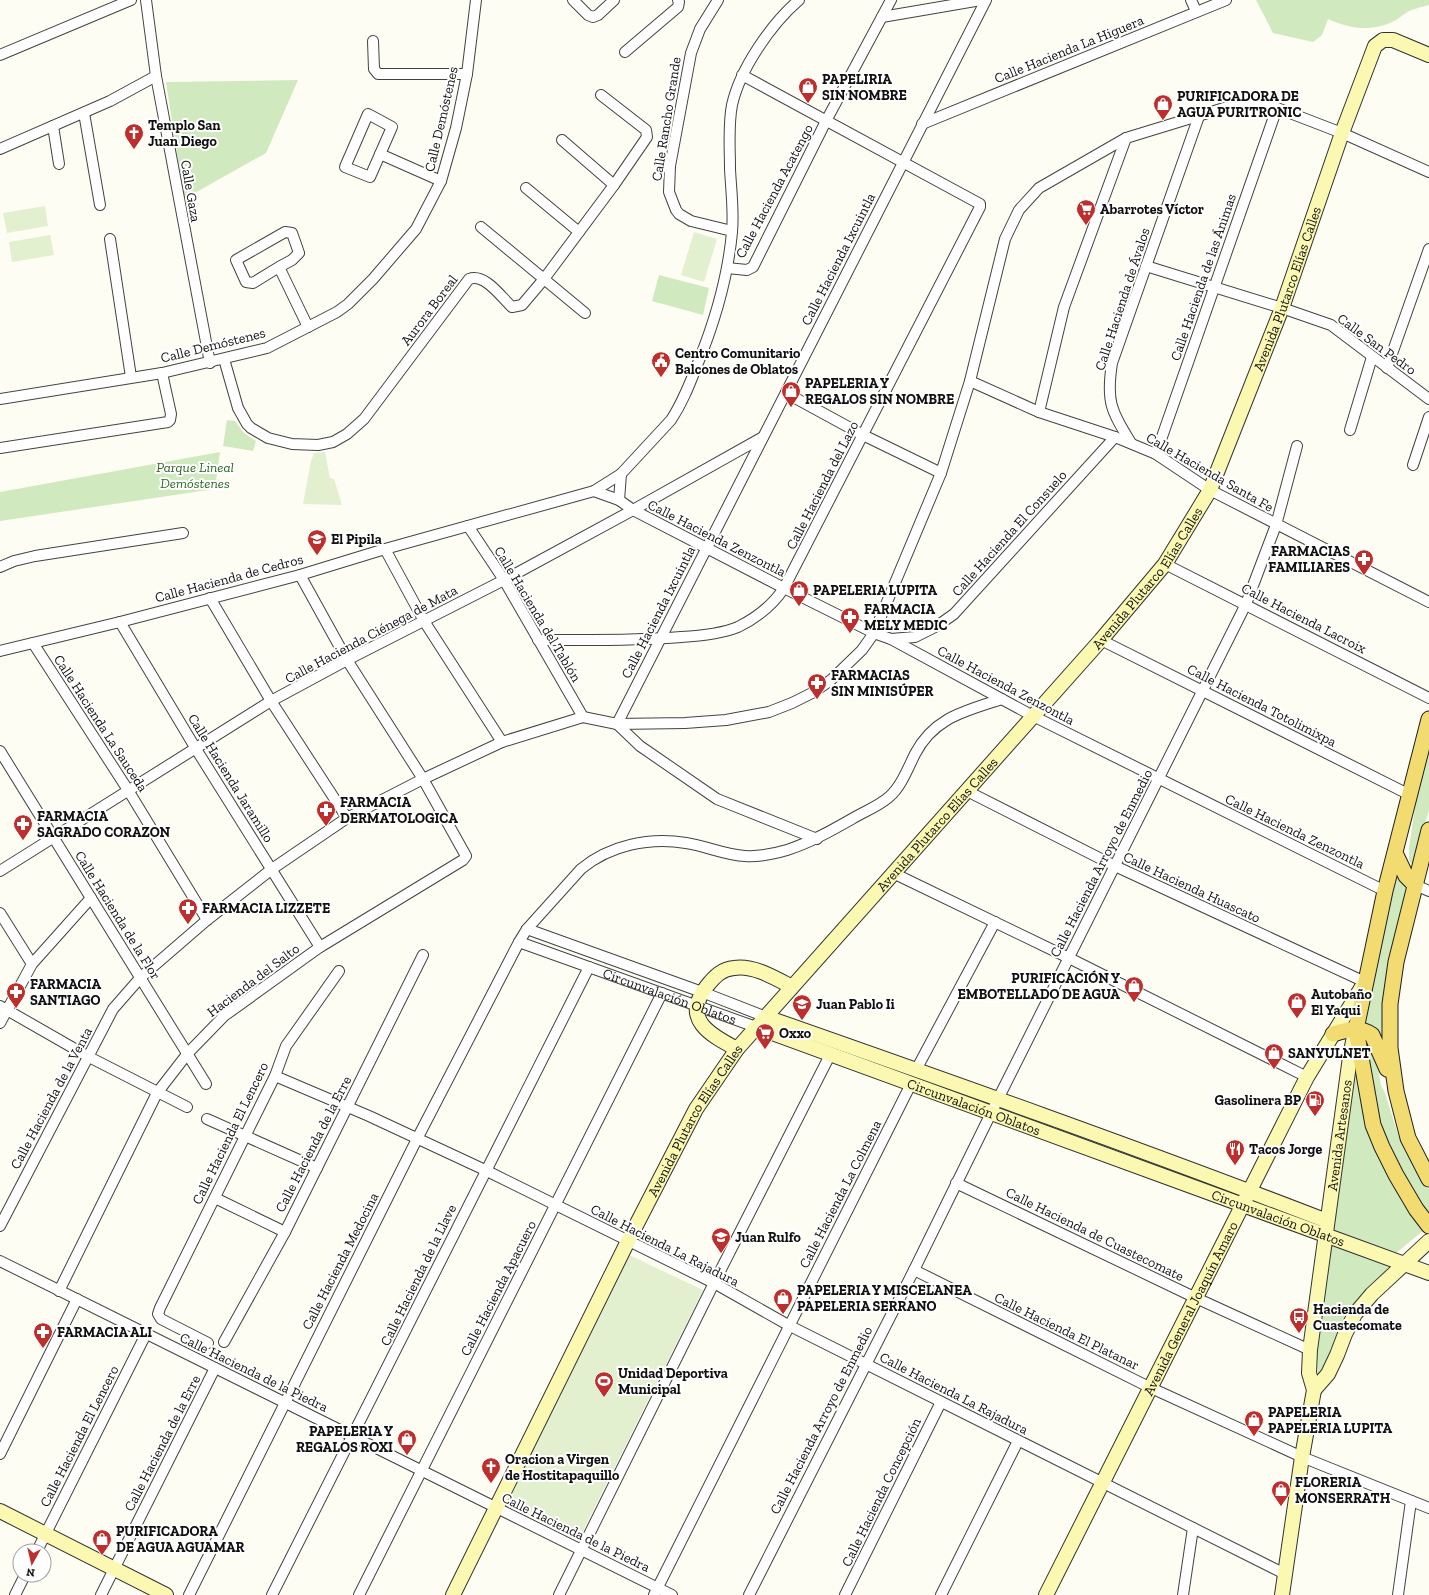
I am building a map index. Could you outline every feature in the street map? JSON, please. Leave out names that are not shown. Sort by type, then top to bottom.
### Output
[{"type":"main road","name":"Avenida Artesanos","points":[[1356,1029],[1364,982],[1385,891],[1429,718]]},
{"type":"main road","points":[[1429,830],[1422,888],[1396,962],[1390,1004],[1390,1048],[1396,1091],[1408,1138],[1429,1179]]},
{"type":"main road","points":[[1395,853],[1406,876],[1422,888]]},
{"type":"main road","points":[[1333,1034],[1356,1029],[1363,1030],[1372,1035],[1396,1091]]},
{"type":"main road","points":[[1356,1029],[1373,1125],[1396,1175],[1416,1209],[1429,1226]]},
{"type":"street","points":[[0,55],[131,0]]},
{"type":"street","name":"Calle Gaza","points":[[146,0],[156,76],[210,362]]},
{"type":"street","name":"Calle Demóstenes","points":[[0,399],[162,373],[267,348],[337,312],[348,304],[373,279],[416,229],[442,180],[456,128],[467,74],[476,0]]},
{"type":"street","points":[[573,0],[588,15],[593,17],[598,15],[614,0]]},
{"type":"street","points":[[625,52],[678,6],[678,0]]},
{"type":"street","name":"Calle Rancho Grande","points":[[718,0],[700,29],[691,52],[670,166],[669,192],[679,214],[691,221],[732,231]]},
{"type":"street","name":"Calle Hacienda de Cedros","points":[[0,651],[120,622],[300,575],[385,549],[594,491],[621,474],[671,420],[684,398],[713,327],[727,268],[732,231],[731,120],[733,101],[742,75],[768,32],[786,11],[799,0]]},
{"type":"street","name":"Calle Hacienda Acatengo","points":[[727,268],[747,270],[753,266],[826,121],[891,0]]},
{"type":"street","points":[[882,17],[981,0]]},
{"type":"street","name":"Calle Hacienda Ixcuintla","points":[[617,724],[986,0]]},
{"type":"street","points":[[1191,0],[1196,11]]},
{"type":"street","name":"Calle Hacienda La Higuera","points":[[922,124],[1226,0]]},
{"type":"street","name":"Avenida Plutarco Elías Calles","points":[[453,1595],[628,1241],[696,1109],[737,1048],[1101,640],[1165,564],[1210,490],[1282,308],[1342,133],[1375,46],[1383,40],[1393,40],[1429,55]]},
{"type":"street","points":[[373,41],[374,68],[376,73],[467,74]]},
{"type":"street","points":[[742,75],[903,162]]},
{"type":"street","points":[[0,149],[110,101],[156,76]]},
{"type":"street","name":"Aurora Boreal","points":[[224,359],[238,408],[251,428],[268,438],[292,444],[318,445],[340,439],[364,419],[469,279],[476,277],[484,280],[512,307],[515,307],[522,305],[544,279],[614,185],[648,135],[646,130],[601,95]]},
{"type":"street","name":"Calle Hacienda de la Venta","points":[[0,1226],[113,1009],[141,978],[208,920],[272,869],[347,818],[423,779],[502,742],[583,717],[617,724],[685,723],[726,720],[775,710],[812,693],[831,680],[862,650],[874,632],[941,473],[970,381],[1005,239],[1019,210],[1039,188],[1126,138],[1224,108],[1260,104],[1277,108],[1342,133],[1429,172]]},
{"type":"street","name":"Calle Hacienda de las Ánimas","points":[[1156,454],[1277,108]]},
{"type":"street","points":[[84,112],[100,205]]},
{"type":"street","points":[[368,114],[392,127],[380,154],[370,177],[344,167],[368,114]]},
{"type":"street","name":"Calle Hacienda de Ávalos","points":[[1131,443],[1115,416],[1111,405],[1109,392],[1112,363],[1199,116]]},
{"type":"street","points":[[53,126],[59,164]]},
{"type":"street","points":[[1039,412],[1064,307],[1126,138]]},
{"type":"street","points":[[562,140],[614,185]]},
{"type":"street","points":[[380,154],[442,180]]},
{"type":"street","name":"Calle Hacienda del Lazo","points":[[538,640],[660,639],[695,636],[737,627],[754,618],[778,598],[978,211],[980,204],[903,162]]},
{"type":"street","points":[[526,188],[579,232]]},
{"type":"street","points":[[481,227],[586,313]]},
{"type":"street","points":[[285,232],[291,232],[300,252],[292,260],[279,267],[249,284],[246,282],[236,260],[285,232]]},
{"type":"street","points":[[110,239],[131,377]]},
{"type":"street","points":[[1387,368],[1429,249]]},
{"type":"street","name":"Calle San Pedro","points":[[1146,266],[1282,308],[1331,325],[1429,399]]},
{"type":"street","points":[[279,267],[308,327]]},
{"type":"street","points":[[1350,430],[1372,357]]},
{"type":"street","points":[[0,448],[168,422],[171,414],[162,373]]},
{"type":"street","name":"Calle Hacienda Santa Fe","points":[[970,381],[1039,412],[1115,437],[1156,454],[1210,490],[1429,602]]},
{"type":"street","points":[[786,393],[863,435],[941,473]]},
{"type":"street","points":[[1413,465],[1429,417]]},
{"type":"street","name":"Calle Hacienda Ciénega de Mata","points":[[0,871],[271,702],[347,660],[504,580],[633,510],[763,436]]},
{"type":"street","name":"Calle Hacienda El Consuelo","points":[[891,639],[915,636],[937,626],[954,614],[1115,437]]},
{"type":"street","name":"Calle Hacienda Arroyo de Enmedio","points":[[749,1595],[914,1270],[956,1182],[1246,604],[1276,525],[1297,446]]},
{"type":"street","points":[[619,500],[621,474]]},
{"type":"street","name":"Calle Hacienda Zenzontla","points":[[594,491],[619,500],[633,510],[784,588],[891,639],[1033,716],[1385,891]]},
{"type":"street","name":"Calle Hacienda del Tablón","points":[[468,526],[504,580],[583,717]]},
{"type":"street","points":[[0,567],[14,561],[34,556],[183,533]]},
{"type":"street","points":[[385,549],[424,621],[502,742]]},
{"type":"street","name":"Calle Hacienda Lacroix","points":[[1165,564],[1429,698]]},
{"type":"street","points":[[300,575],[347,660],[423,779]]},
{"type":"street","points":[[210,598],[271,702],[347,818]]},
{"type":"street","name":"Calle Hacienda Jaramillo","points":[[120,622],[196,749],[320,947]]},
{"type":"street","name":"Calle Hacienda Totolimixpa","points":[[1101,640],[1410,795]]},
{"type":"street","name":"Calle Hacienda La Sauceda","points":[[33,643],[128,790],[208,920]]},
{"type":"street","name":"Calle Hacienda Medocina","points":[[189,1595],[417,1139],[519,942],[528,929],[585,866],[605,854],[628,844],[655,841],[682,842],[745,856],[768,855],[817,839],[889,797],[902,780],[920,745],[935,728],[957,714],[1002,700]]},
{"type":"street","points":[[617,724],[640,746],[718,799],[817,839]]},
{"type":"street","name":"Calle Hacienda de la Flor","points":[[0,751],[206,1084]]},
{"type":"street","name":"Hacienda del Salto","points":[[59,1291],[157,1093],[188,1053],[224,1016],[320,947],[463,860],[466,856],[423,779]]},
{"type":"street","name":"Calle Hacienda Huascato","points":[[967,791],[1115,866],[1364,982]]},
{"type":"street","points":[[893,873],[1069,958],[1307,1077]]},
{"type":"street","points":[[0,1023],[3,1007],[32,964],[91,898]]},
{"type":"street","points":[[0,913],[32,964]]},
{"type":"street","points":[[916,1070],[994,922]]},
{"type":"street","name":"Circunvalación Oblatos","points":[[528,929],[702,992],[766,1017],[998,1099],[1250,1191],[1327,1221]]},
{"type":"street","name":"Circunvalación Oblatos","points":[[519,942],[756,1027],[1326,1236],[1429,1272]]},
{"type":"street","name":"Calle Hacienda de la Erre","points":[[224,1342],[285,1232],[423,955]]},
{"type":"street","name":"Calle Hacienda de la Llave","points":[[272,1595],[589,967]]},
{"type":"street","points":[[737,1048],[709,1033],[697,1014],[699,996],[714,977],[723,970],[736,967],[753,970],[792,987]]},
{"type":"street","name":"Calle Hacienda El Lencero","points":[[208,1343],[161,1319],[158,1314],[275,1076],[286,1046],[339,971]]},
{"type":"street","name":"Avenida General Joaquín Amaro","points":[[1046,1595],[1149,1387],[1196,1298],[1307,1077],[1364,982]]},
{"type":"street","name":"Calle Hacienda Apacuero","points":[[359,1595],[662,993]]},
{"type":"street","points":[[3,1007],[89,1057],[186,1107]]},
{"type":"street","name":"Avenida Artesanos","points":[[1282,1595],[1302,1457],[1314,1390],[1309,1373],[1310,1350],[1327,1221],[1356,1029]]},
{"type":"street","points":[[559,1595],[714,1283],[830,1055]]},
{"type":"street","name":"Calle Hacienda La Rajadura","points":[[275,1076],[347,1108],[369,1116],[486,1170],[714,1283],[790,1326],[865,1364],[1285,1574]]},
{"type":"street","name":"Calle Hacienda La Colmena","points":[[656,1592],[911,1084]]},
{"type":"street","points":[[207,1119],[316,1168]]},
{"type":"street","name":"Calle Hacienda de Cuastecomate","points":[[956,1182],[1196,1298],[1310,1350]]},
{"type":"street","points":[[215,1198],[285,1232]]},
{"type":"street","points":[[1314,1390],[1328,1374],[1337,1355],[1344,1334],[1356,1314],[1372,1294],[1429,1241]]},
{"type":"street","name":"Calle Hacienda de la Piedra","points":[[0,1261],[581,1550],[656,1592],[672,1595]]},
{"type":"street","name":"Calle Hacienda El Platanar","points":[[914,1270],[1149,1387],[1302,1457],[1429,1508]]},
{"type":"street","points":[[0,1454],[77,1299]]},
{"type":"street","name":"Calle Hacienda El Lencero","points":[[41,1543],[146,1334]]},
{"type":"street","name":"Calle Hacienda de la Erre","points":[[101,1595],[215,1368]]},
{"type":"street","name":"Calle Hacienda Concepción","points":[[845,1595],[941,1402]]},
{"type":"street","points":[[941,1595],[1018,1441]]},
{"type":"street","points":[[1398,1595],[1411,1500]]},
{"type":"street","points":[[0,1511],[166,1595]]},
{"type":"street","points":[[1183,1595],[1193,1528]]},
{"type":"street","points":[[15,1595],[21,1583]]},
{"type":"green space","points":[[1256,0],[1429,0],[1429,5],[1408,12],[1392,22],[1382,26],[1366,28],[1351,27],[1328,19],[1322,35],[1313,42],[1273,33]]},
{"type":"green space","points":[[298,80],[266,153],[184,199],[166,82]]},
{"type":"green space","points":[[45,206],[48,226],[7,233],[3,213]]},
{"type":"green space","points":[[694,232],[717,239],[704,282],[681,275]]},
{"type":"green space","points":[[50,235],[54,255],[12,262],[9,242]]},
{"type":"green space","points":[[659,275],[709,288],[703,315],[652,301]]},
{"type":"green space","points":[[227,420],[235,421],[244,433],[256,441],[253,451],[223,446]]},
{"type":"green space","name":"Parque Lineal Demóstenes","points":[[220,452],[215,489],[0,521],[0,492]]},
{"type":"green space","points":[[325,452],[330,478],[334,479],[342,505],[303,504],[311,461],[314,453]]},
{"type":"green space","points":[[1429,745],[1429,810],[1413,866],[1409,860],[1409,847],[1418,789]]},
{"type":"green space","points":[[1398,868],[1409,885],[1383,1043],[1362,1023]]},
{"type":"green space","points":[[1367,1038],[1378,1067],[1381,1086],[1385,1093],[1398,1135],[1406,1153],[1429,1189],[1429,1219],[1412,1194],[1375,1115],[1367,1057]]},
{"type":"green space","points":[[1353,1067],[1382,1162],[1402,1202],[1424,1230],[1395,1254],[1333,1230]]},
{"type":"green space","points":[[1330,1245],[1390,1266],[1364,1291],[1346,1313],[1329,1354],[1324,1373],[1318,1382],[1317,1345]]},
{"type":"green space","name":"Unidad Deportiva Municipal","points":[[627,1254],[703,1290],[579,1539],[507,1505]]},
{"type":"place","name":"PAPELIRIA SIN NOMBRE","points":[[808,104]]},
{"type":"place","name":"PURIFICADORA DE AGUA PURITRONIC","points":[[1163,121]]},
{"type":"place","name":"Templo San Juan Diego","points":[[134,150]]},
{"type":"place","name":"Abarrotes Víctor","points":[[1086,226]]},
{"type":"place","name":"Centro Comunitario Balcones de Oblatos","points":[[661,378]]},
{"type":"place","name":"PAPELERIA Y REGALOS SIN NOMBRE","points":[[791,408]]},
{"type":"place","name":"El Pipila","points":[[317,556]]},
{"type":"place","name":"FARMACIAS FAMILIARES","points":[[1364,576]]},
{"type":"place","name":"PAPELERIA LUPITA","points":[[799,607]]},
{"type":"place","name":"FARMACIA MELY MEDIC","points":[[850,634]]},
{"type":"place","name":"FARMACIAS SIN MINISÚPER","points":[[817,700]]},
{"type":"place","name":"FARMACIA DERMATOLOGICA","points":[[326,827]]},
{"type":"place","name":"FARMACIA SAGRADO CORAZON","points":[[23,841]]},
{"type":"place","name":"FARMACIA LIZZETE","points":[[188,925]]},
{"type":"place","name":"PURIFICACIÓN Y EMBOTELLADO DE AGUA","points":[[1134,1003]]},
{"type":"place","name":"FARMACIA SANTIAGO","points":[[16,1009]]},
{"type":"place","name":"Autobaño El Yaqui","points":[[1297,1019]]},
{"type":"place","name":"Juan Pablo Ii","points":[[802,1021]]},
{"type":"place","name":"Oxxo","points":[[765,1050]]},
{"type":"place","name":"SANYULNET","points":[[1274,1070]]},
{"type":"place","name":"Gasolinera BP","points":[[1315,1117]]},
{"type":"place","name":"Tacos Jorge","points":[[1235,1166]]},
{"type":"place","name":"Juan Rulfo","points":[[721,1254]]},
{"type":"place","name":"PAPELERIA Y MISCELANEA PAPELERIA SERRANO","points":[[783,1315]]},
{"type":"place","name":"Hacienda de Cuastecomate","points":[[1299,1334]]},
{"type":"place","name":"FARMACIA ALI","points":[[43,1349]]},
{"type":"place","name":"Unidad Deportiva Municipal","points":[[604,1398]]},
{"type":"place","name":"PAPELERIA PAPELERIA LUPITA","points":[[1254,1437]]},
{"type":"place","name":"PAPELERIA Y REGALOS ROXI","points":[[407,1456]]},
{"type":"place","name":"Oracion a Virgen de Hostitapaquillo","points":[[491,1484]]},
{"type":"place","name":"FLORERIA MONSERRATH","points":[[1281,1507]]},
{"type":"place","name":"PURIFICADORA DE AGUA AGUAMAR","points":[[102,1556]]}]
